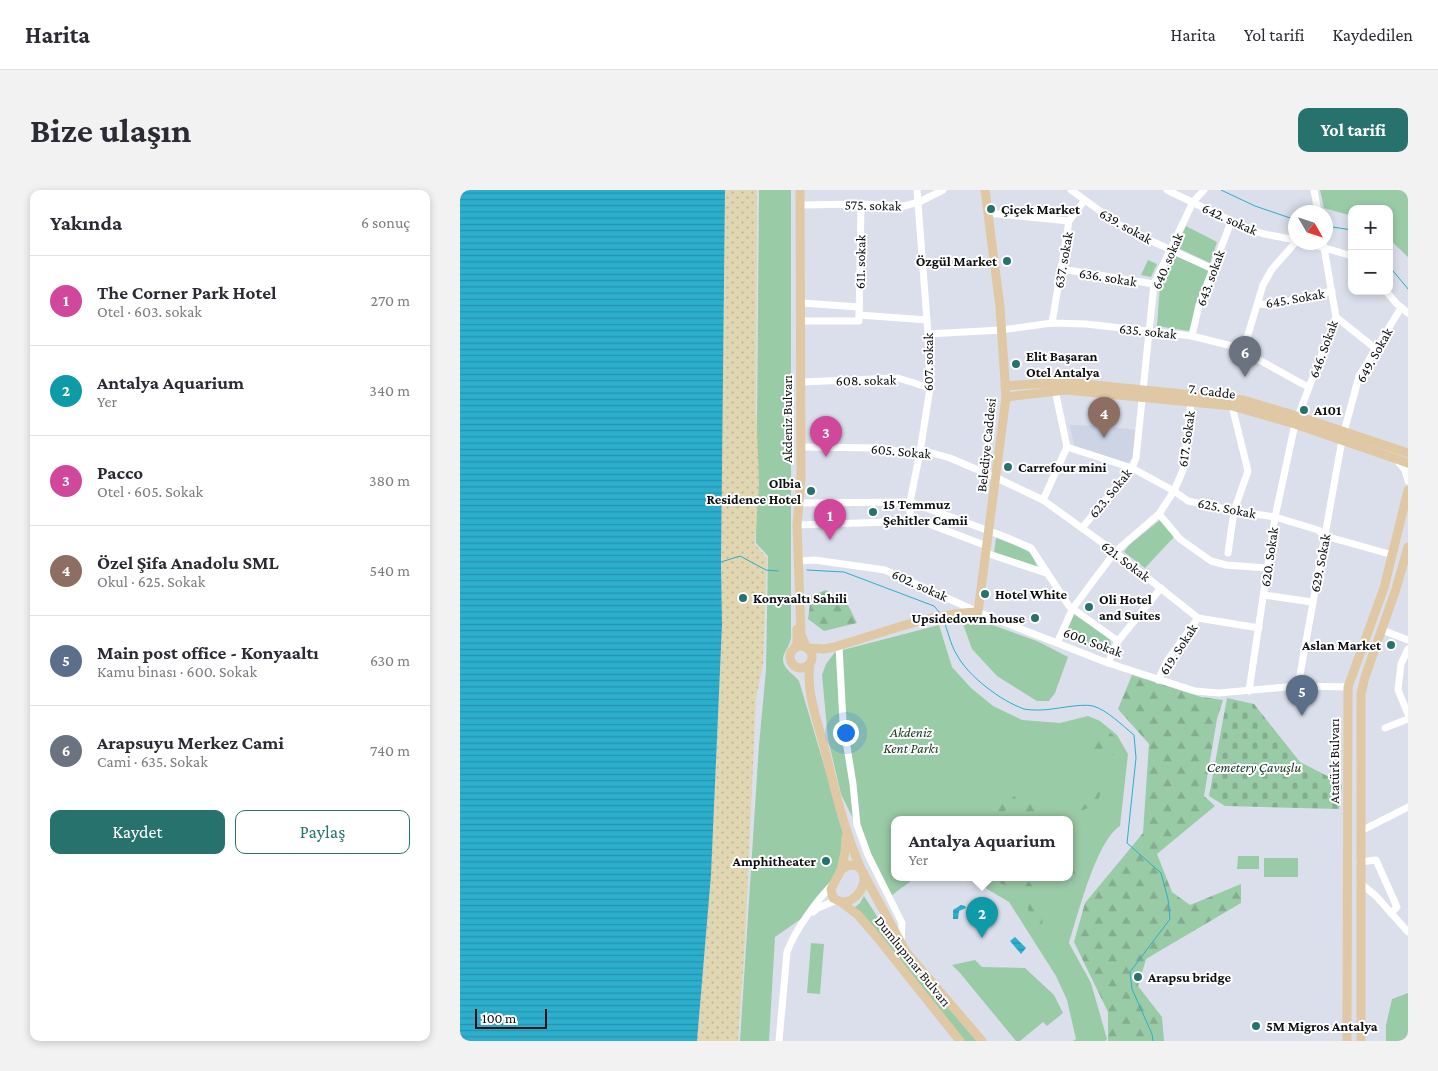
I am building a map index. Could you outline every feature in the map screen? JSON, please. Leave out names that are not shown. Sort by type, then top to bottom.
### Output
[{"type":"main road","name":"Akdeniz Bulvarı","points":[[800,190],[802,303],[801,487],[797,525],[801,634],[807,648]]},
{"type":"main road","name":"Belediye Caddesi","points":[[978,612],[1006,397],[1000,330],[1000,307],[985,190]]},
{"type":"main road","name":"7. Cadde","points":[[1005,386],[1064,382],[1191,402],[1232,406],[1296,420]]},
{"type":"main road","name":"7. Cadde","points":[[1006,397],[1055,390],[1243,400],[1395,454],[1408,463]]},
{"type":"main road","name":"7. Cadde","points":[[1395,454],[1408,453]]},
{"type":"main road","name":"Atatürk Bulvarı","points":[[1347,1041],[1348,687],[1384,588],[1408,490]]},
{"type":"main road","name":"Atatürk Bulvarı","points":[[1361,1041],[1361,694],[1364,677],[1406,561],[1408,547]]},
{"type":"main road","points":[[798,559],[797,638],[791,656],[792,662],[802,672],[809,688],[846,831],[845,852],[841,870],[833,883],[832,894],[839,901],[850,901],[858,895],[863,885],[862,871],[852,865],[841,870]]},
{"type":"main road","name":"600. Sokak","points":[[837,646],[933,618],[978,612]]},
{"type":"main road","points":[[794,649],[801,646],[824,649],[837,646]]},
{"type":"main road","points":[[796,666],[805,667],[824,651],[837,646]]},
{"type":"main road","points":[[807,648],[812,654],[809,688]]},
{"type":"main road","name":"Dumlupınar Bulvarı","points":[[846,831],[862,871],[901,944],[982,1041]]},
{"type":"main road","name":"Dumlupınar Bulvarı","points":[[839,901],[854,912],[877,937],[960,1041]]},
{"type":"street","name":"607. sokak","points":[[910,520],[910,502],[930,388],[928,320],[917,190]]},
{"type":"street","name":"575. sokak","points":[[800,205],[861,204],[904,206],[919,202],[942,190]]},
{"type":"street","name":"639. sokak","points":[[1071,190],[1084,201],[1125,228],[1213,269]]},
{"type":"street","name":"642. sokak","points":[[1167,190],[1231,222],[1264,234],[1288,239]]},
{"type":"street","name":"640. sokak","points":[[1142,394],[1154,284],[1193,202],[1204,190]]},
{"type":"street","points":[[1314,190],[1317,205]]},
{"type":"street","name":"637. sokak","points":[[1052,323],[1069,221],[1084,201]]},
{"type":"street","name":"611. sokak","points":[[859,318],[861,204]]},
{"type":"street","points":[[988,213],[1069,221]]},
{"type":"street","name":"643. sokak","points":[[1192,336],[1199,305],[1231,222]]},
{"type":"street","points":[[1333,249],[1348,254]]},
{"type":"street","points":[[1289,250],[1267,277],[1260,293],[1243,351],[1308,387]]},
{"type":"street","name":"646. Sokak","points":[[1296,420],[1336,318],[1325,250]]},
{"type":"street","name":"636. sokak","points":[[1061,269],[1154,284]]},
{"type":"street","name":"645. Sokak","points":[[1258,304],[1271,305],[1332,291]]},
{"type":"street","points":[[1390,295],[1401,308],[1408,312]]},
{"type":"street","points":[[802,303],[859,307]]},
{"type":"street","name":"649. Sokak","points":[[1343,436],[1359,376],[1401,308]]},
{"type":"street","points":[[801,321],[859,318],[928,320]]},
{"type":"street","points":[[1336,318],[1376,349]]},
{"type":"street","name":"635. sokak","points":[[928,334],[1000,330],[1052,323],[1086,324],[1192,336],[1232,346],[1243,351]]},
{"type":"street","name":"608. sokak","points":[[801,382],[898,378],[930,388]]},
{"type":"street","points":[[1043,500],[1067,447],[1055,390]]},
{"type":"street","name":"623. Sokak","points":[[1082,528],[1132,468],[1136,458],[1142,394]]},
{"type":"street","name":"617. Sokak","points":[[1057,643],[1072,608],[1115,552],[1159,514],[1174,491],[1183,470],[1191,402]]},
{"type":"street","points":[[1228,552],[1234,511],[1248,471],[1232,406]]},
{"type":"street","name":"620. Sokak","points":[[1248,691],[1275,517],[1296,420]]},
{"type":"street","name":"629. Sokak","points":[[1298,686],[1343,436]]},
{"type":"street","points":[[1408,446],[1395,454],[1405,470],[1408,481]]},
{"type":"street","name":"605. Sokak","points":[[801,447],[879,448],[915,454],[925,451],[950,458],[996,478]]},
{"type":"street","name":"625. Sokak","points":[[1067,447],[1132,468],[1174,491],[1188,501],[1234,511],[1275,517],[1318,530],[1325,536],[1393,555]]},
{"type":"street","name":"621. Sokak","points":[[996,478],[1043,500],[1115,552],[1198,618],[1259,628]]},
{"type":"street","points":[[799,503],[910,502],[1031,548],[1072,608],[1118,641]]},
{"type":"street","points":[[1159,514],[1180,539],[1211,561],[1226,565],[1267,568]]},
{"type":"street","points":[[797,525],[921,521],[1047,573]]},
{"type":"street","name":"602. sokak","points":[[798,559],[885,570],[978,612]]},
{"type":"street","points":[[1108,663],[1118,641],[1161,588]]},
{"type":"street","points":[[1264,595],[1312,602]]},
{"type":"street","name":"600. Sokak","points":[[978,612],[1108,663],[1195,691],[1219,693],[1298,686],[1348,687]]},
{"type":"street","name":"619. Sokak","points":[[1158,680],[1167,661],[1198,618]]},
{"type":"street","points":[[1382,630],[1408,640]]},
{"type":"street","points":[[837,646],[843,722],[853,784],[857,825],[876,872],[902,923],[901,944]]},
{"type":"street","points":[[1408,649],[1401,664],[1398,690],[1408,714]]},
{"type":"street","points":[[1385,728],[1408,719]]},
{"type":"street","points":[[1361,831],[1408,807]]},
{"type":"street","points":[[1360,862],[1376,860],[1397,907],[1391,913]]},
{"type":"street","points":[[779,1041],[787,952],[790,943],[821,896],[833,883]]},
{"type":"street","points":[[1360,883],[1376,896],[1408,932]]},
{"type":"street","points":[[808,916],[818,908],[839,901]]},
{"type":"shaded area","points":[[1070,425],[1106,426],[1135,430],[1134,456],[1127,464],[1074,446]]},
{"type":"green space","points":[[759,190],[791,190],[791,638],[783,662],[786,668],[799,681],[843,833],[841,862],[832,879],[805,916],[775,937],[769,1041],[740,1041],[759,745],[766,670],[768,556],[756,543]]},
{"type":"green space","points":[[1320,190],[1408,190],[1408,257],[1393,243],[1393,205],[1348,205],[1348,215],[1333,211],[1333,205],[1323,205]]},
{"type":"green space","points":[[1186,226],[1217,242],[1210,263],[1176,247]]},
{"type":"green space","points":[[1175,254],[1209,271],[1189,331],[1157,326],[1160,284]]},
{"type":"green space","points":[[1148,260],[1157,264],[1151,277],[1141,275]]},
{"type":"green space","points":[[1160,520],[1174,537],[1145,568],[1124,552],[1129,545]]},
{"type":"green space","points":[[996,538],[1031,553],[1037,566],[1036,568],[994,554]]},
{"type":"green space","points":[[826,590],[848,605],[857,623],[824,631],[808,619],[811,596]]},
{"type":"green space","points":[[1074,614],[1110,638],[1111,647],[1109,650],[1103,653],[1065,636]]},
{"type":"green space","points":[[987,623],[1037,641],[1068,657],[1055,693],[1049,701],[1037,701],[997,676],[972,649],[963,624]]},
{"type":"green space","name":"Akdeniz Kent Parkı","points":[[939,625],[952,667],[971,688],[993,706],[1022,720],[1060,723],[1088,716],[1100,721],[1117,735],[1128,754],[1120,826],[1111,834],[1096,862],[1069,943],[1091,983],[1107,1039],[1105,1041],[1073,1041],[1076,1039],[1067,1000],[1056,976],[1009,902],[974,881],[1073,881],[1073,816],[891,816],[891,881],[911,881],[891,896],[841,794],[828,739],[822,675],[826,664],[835,652]]},
{"type":"green space","points":[[1132,675],[1201,697],[1223,700],[1217,719],[1204,796],[1215,806],[1157,854],[1172,892],[1190,905],[1241,884],[1241,903],[1146,959],[1138,986],[1162,1017],[1164,1041],[1108,1041],[1108,1012],[1074,942],[1085,903],[1143,833],[1149,744],[1118,709]]},
{"type":"green space","name":"Cemetery Çavuşlu","points":[[1227,698],[1254,704],[1300,762],[1339,782],[1342,786],[1339,809],[1225,806],[1209,796]]},
{"type":"green space","points":[[1102,725],[1116,738],[1118,755],[1087,755],[1092,727]]},
{"type":"green space","points":[[1095,777],[1106,779],[1096,805],[1080,811],[1070,806],[1087,793]]},
{"type":"green space","points":[[1007,795],[1016,797],[1008,808],[996,816],[986,816],[990,805]]},
{"type":"green space","points":[[1021,798],[1046,802],[1039,806],[1039,814],[1026,816],[1021,812]]},
{"type":"green space","points":[[1073,854],[1081,867],[1073,876]]},
{"type":"green space","points":[[1238,856],[1259,856],[1259,869],[1237,869]]},
{"type":"green space","points":[[1264,858],[1298,858],[1298,877],[1264,877]]},
{"type":"green space","points":[[994,881],[1027,881],[1038,896],[1042,910],[1043,934],[1028,926],[1027,906],[1017,889]]},
{"type":"green space","points":[[864,896],[895,944],[977,1041],[964,1041],[854,908]]},
{"type":"green space","points":[[811,943],[824,944],[820,994],[807,993]]},
{"type":"green space","points":[[975,960],[982,967],[1025,968],[1054,995],[1063,1013],[1047,1026],[1043,1022],[1020,1041],[1016,1041],[952,965]]},
{"type":"green space","points":[[1408,993],[1408,1041],[1386,1041],[1386,1025],[1392,999]]},
{"type":"sand","name":"Konyaaltı Sahili","points":[[725,190],[757,190],[756,404],[759,483],[755,544],[767,558],[763,664],[756,698],[745,941],[738,1041],[697,1041],[711,875],[722,625]]},
{"type":"water","points":[[460,190],[725,190],[722,625],[711,875],[697,1041],[460,1041]]},
{"type":"water","points":[[961,905],[966,908],[959,911],[958,919],[953,919],[953,910]]},
{"type":"water","points":[[1015,937],[1026,948],[1021,954],[1010,941]]},
{"type":"waterway","points":[[1221,190],[1255,206],[1288,217]]},
{"type":"waterway","points":[[1333,227],[1348,229]]},
{"type":"waterway","points":[[1393,271],[1408,289]]},
{"type":"waterway","points":[[721,562],[740,556],[766,570],[778,571]]},
{"type":"waterway","points":[[807,570],[844,572],[934,606],[940,613]]},
{"type":"waterway","points":[[943,619],[953,646],[962,663],[986,687],[1005,700],[1030,710],[1046,710],[1081,705],[1093,706],[1109,715],[1134,735],[1136,758],[1127,843],[1161,873],[1168,899],[1170,919],[1130,972],[1132,989],[1152,1034],[1153,1041]]},
{"type":"place","name":"Çiçek Market","points":[[991,209]]},
{"type":"place","name":"Özgül Market","points":[[1007,261]]},
{"type":"place","name":"Elit Başaran Otel Antalya","points":[[1016,364]]},
{"type":"place","name":"Arapsuyu Merkez Cami","points":[[1245,377]]},
{"type":"place","name":"A101","points":[[1304,410]]},
{"type":"place","name":"Özel Şifa Anadolu SML","points":[[1104,438]]},
{"type":"place","name":"Pacco","points":[[826,457]]},
{"type":"place","name":"Carrefour mini","points":[[1008,467]]},
{"type":"place","name":"Olbia Residence Hotel","points":[[811,491]]},
{"type":"place","name":"15 Temmuz Şehitler Camii","points":[[873,512]]},
{"type":"place","name":"The Corner Park Hotel","points":[[830,540]]},
{"type":"place","name":"Hotel White","points":[[985,594]]},
{"type":"place","name":"Konyaaltı Sahili","points":[[743,598]]},
{"type":"place","name":"Oli Hotel and Suites","points":[[1089,607]]},
{"type":"place","name":"Upsidedown house","points":[[1035,618]]},
{"type":"place","name":"Aslan Market","points":[[1391,645]]},
{"type":"place","name":"Main post office - Konyaaltı","points":[[1302,716]]},
{"type":"place","name":"Amphitheater","points":[[826,861]]},
{"type":"place","name":"Antalya Aquarium","points":[[982,938]]},
{"type":"place","name":"Arapsu bridge","points":[[1138,977]]},
{"type":"place","name":"5M Migros Antalya","points":[[1256,1026]]}]
